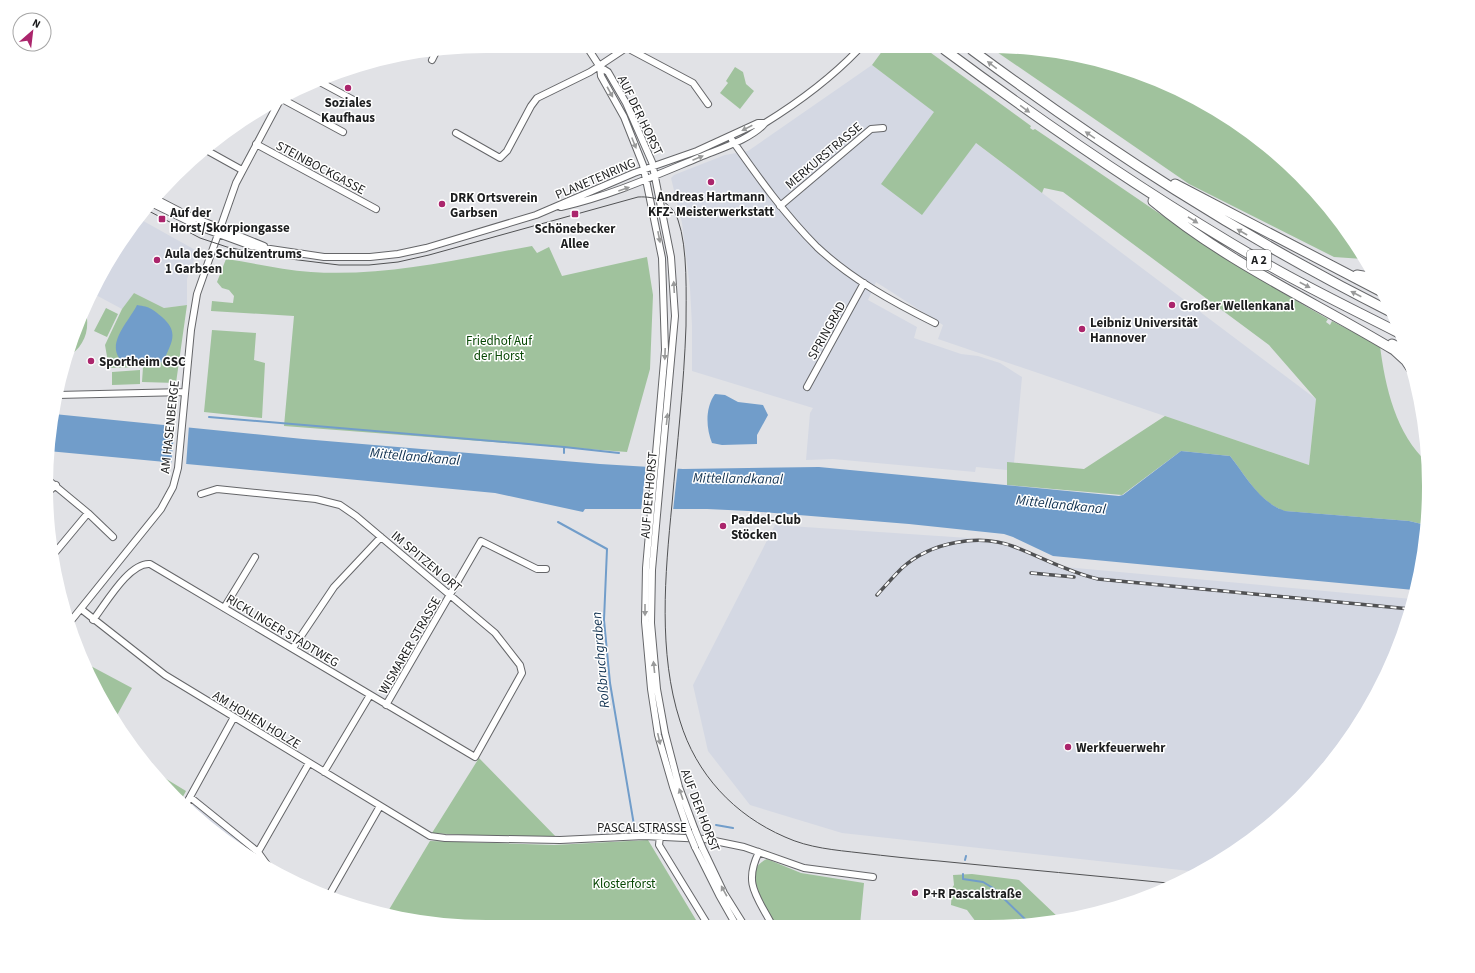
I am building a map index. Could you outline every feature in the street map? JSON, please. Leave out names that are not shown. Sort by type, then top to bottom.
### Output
[{"type":"highway","name":"A 2","points":[[949,53],[1073,143],[1222,239],[1272,267],[1392,330]]},
{"type":"highway","name":"A 2","points":[[976,53],[1064,117],[1123,157],[1275,251],[1383,308]]},
{"type":"highway","points":[[1123,157],[1373,287]]},
{"type":"highway","points":[[1124,177],[1163,209],[1218,248],[1270,281],[1394,350],[1402,357]]},
{"type":"highway","points":[[1325,263],[1368,277]]},
{"type":"highway","points":[[1351,325],[1399,348]]},
{"type":"street","name":"AUF DER HORST","points":[[591,53],[600,67],[608,72],[626,103],[653,167],[668,236],[675,316],[645,595],[647,656],[651,689],[662,750],[672,787],[695,847],[713,884],[733,920]]},
{"type":"street","points":[[456,133],[500,158],[507,151],[531,106],[537,98],[600,67],[619,53]]},
{"type":"street","points":[[637,53],[693,83],[708,104]]},
{"type":"street","points":[[655,177],[734,143],[760,128],[765,123],[809,94],[855,53]]},
{"type":"street","name":"AUF DER HORST","points":[[600,67],[601,76],[624,117],[643,170],[659,237],[663,273],[665,315],[660,458]]},
{"type":"street","points":[[325,85],[359,103]]},
{"type":"street","points":[[288,102],[343,132]]},
{"type":"street","name":"AM HASENBERGE","points":[[74,618],[161,509],[173,487],[178,468],[191,330],[198,294],[220,228],[242,170],[276,108]]},
{"type":"street","points":[[653,167],[730,137],[758,123],[765,123]]},
{"type":"street","name":"MERKURSTRASSE","points":[[780,206],[871,129],[883,128]]},
{"type":"street","name":"MERKURSTRASSE","points":[[730,137],[780,206],[818,247],[864,283],[935,322]]},
{"type":"street","name":"STEINBOCKGASSE","points":[[256,144],[376,209]]},
{"type":"street","points":[[211,153],[242,170]]},
{"type":"street","name":"PLANETENRING","points":[[546,211],[653,167]]},
{"type":"street","name":"PLANETENRING","points":[[157,206],[218,235],[251,246],[324,257],[370,258],[398,254],[453,240],[546,211],[602,196],[655,177]]},
{"type":"street","name":"PLANETENRING","points":[[161,201],[265,247]]},
{"type":"street","name":"SPRINGRAD","points":[[807,387],[864,283]]},
{"type":"street","points":[[63,395],[185,392]]},
{"type":"street","points":[[53,483],[113,537]]},
{"type":"street","name":"IM SPITZEN ORT","points":[[201,494],[217,489],[328,501],[340,505],[356,516],[495,633],[522,668],[521,676],[475,756]]},
{"type":"street","points":[[58,548],[88,513]]},
{"type":"street","name":"AUF DER HORST","points":[[654,515],[651,597],[653,656],[657,689],[668,748],[679,787],[702,847],[724,893],[741,920]]},
{"type":"street","points":[[293,648],[334,587],[381,538]]},
{"type":"street","name":"WISMARER STRASSE","points":[[386,705],[481,541],[537,569],[546,569]]},
{"type":"street","points":[[224,608],[254,557]]},
{"type":"street","name":"RICKLINGER STADTWEG","points":[[93,620],[115,589],[134,570],[145,564],[150,564],[293,648],[386,705],[475,756]]},
{"type":"street","name":"AM HOHEN HOLZE","points":[[81,609],[160,672],[430,836]]},
{"type":"street","points":[[324,772],[370,695]]},
{"type":"street","points":[[188,800],[234,717]]},
{"type":"street","points":[[258,852],[309,763]]},
{"type":"street","points":[[190,797],[258,852],[261,857]]},
{"type":"street","points":[[331,891],[380,806]]},
{"type":"street","name":"PASCALSTRASSE","points":[[430,836],[444,838],[560,840],[660,836],[705,839],[744,846],[804,868],[873,877]]},
{"type":"street","points":[[660,836],[659,845],[705,920]]},
{"type":"street","points":[[759,852],[751,870],[752,884],[770,920]]},
{"type":"shaded area","points":[[872,65],[1316,399],[1309,465],[938,339],[943,325],[876,282],[868,300],[917,327],[914,338],[961,354],[978,356],[1000,363],[1022,377],[1014,463],[1008,463],[1007,470],[976,467],[975,472],[833,459],[806,460],[810,413],[813,408],[692,371],[690,288],[682,223],[671,178],[674,175],[725,155],[748,151]]},
{"type":"shaded area","points":[[144,221],[197,251],[187,279],[187,305],[164,308],[134,293],[122,309],[98,296],[126,246]]},
{"type":"shaded area","points":[[775,525],[998,540],[1065,567],[1407,599],[1399,626],[1377,678],[1349,727],[1332,750],[1295,793],[1274,812],[1229,847],[1188,871],[842,833],[750,805],[708,751],[693,685]]},
{"type":"shaded area","points":[[193,805],[242,843],[242,844],[223,830]]},
{"type":"green space","points":[[881,53],[931,53],[1031,126],[1030,128],[1033,130],[1035,129],[1216,251],[1328,319],[1326,322],[1330,325],[1332,321],[1380,346],[1385,377],[1394,409],[1408,439],[1421,456],[1422,486],[1420,524],[1409,521],[1284,511],[1275,507],[1260,495],[1230,456],[1181,451],[1122,495],[1007,485],[1007,462],[1084,469],[1165,416],[1309,465],[1316,399],[1269,345],[1063,192],[1044,188],[1042,193],[976,143],[922,215],[881,184],[934,112],[872,65]]},
{"type":"green space","points":[[999,53],[1017,54],[1073,61],[1101,68],[1154,86],[1205,111],[1252,143],[1295,180],[1332,223],[1357,259],[1334,257],[1189,184]]},
{"type":"green space","points":[[735,67],[743,72],[746,84],[754,91],[740,109],[720,93],[728,83],[726,81]]},
{"type":"green space","name":"Friedhof Auf der Horst","points":[[532,246],[537,253],[549,247],[562,276],[647,257],[653,295],[650,369],[627,452],[284,426],[294,316],[211,311],[212,301],[233,303],[234,296],[229,290],[222,288],[217,282],[226,259],[300,271],[339,273],[366,272],[422,266]]},
{"type":"green space","points":[[134,293],[164,308],[187,305],[176,383],[142,382],[143,367],[109,368],[105,345],[122,309]]},
{"type":"green space","points":[[106,308],[118,314],[107,337],[94,331]]},
{"type":"green space","points":[[87,319],[87,330],[85,337],[74,352]]},
{"type":"green space","points":[[212,330],[256,333],[254,360],[265,363],[262,418],[204,412]]},
{"type":"green space","points":[[140,370],[140,384],[112,385],[112,372]]},
{"type":"green space","points":[[93,667],[132,688],[118,714]]},
{"type":"green space","points":[[479,758],[560,841],[432,833]]},
{"type":"green space","points":[[169,780],[186,791],[183,796]]},
{"type":"green space","name":"Klosterforst","points":[[648,840],[696,920],[458,919],[402,912],[389,909],[430,841],[554,845]]},
{"type":"green space","points":[[767,859],[801,873],[864,883],[860,920],[773,920],[761,900],[754,881],[755,872],[759,865]]},
{"type":"green space","points":[[972,874],[1019,880],[1055,915],[1017,919],[974,920],[967,910],[951,905],[952,888],[954,885],[953,875]]},
{"type":"water","points":[[137,305],[153,310],[168,323],[171,328],[171,344],[163,362],[155,363],[153,365],[143,362],[124,363],[118,356],[116,349],[119,334]]},
{"type":"water","points":[[715,394],[725,395],[738,402],[763,405],[768,415],[757,435],[757,444],[722,445],[712,443],[708,425],[708,412],[709,405]]},
{"type":"water","name":"Mittellandkanal","points":[[59,415],[303,439],[600,464],[683,469],[819,467],[1119,496],[1123,495],[1181,451],[1230,456],[1260,495],[1276,507],[1285,511],[1409,521],[1420,524],[1414,571],[1409,590],[1053,556],[1004,534],[909,524],[749,511],[707,509],[585,509],[583,512],[495,493],[55,452]]},
{"type":"pier","points":[[175,424],[189,425],[186,466],[171,465]]},
{"type":"pier","points":[[646,465],[678,466],[673,511],[641,511]]},
{"type":"waterway","points":[[209,417],[564,447],[564,453]]},
{"type":"waterway","points":[[564,447],[619,453]]},
{"type":"waterway","name":"Roßbruchgraben","points":[[558,522],[607,549],[604,620],[610,683],[634,825]]},
{"type":"waterway","name":"Roßbruchgraben","points":[[716,825],[733,828]]},
{"type":"waterway","name":"Roßbruchgraben","points":[[965,860],[966,856]]},
{"type":"waterway","name":"Roßbruchgraben","points":[[963,874],[963,879],[983,882],[993,888],[1024,918]]},
{"type":"tram line","points":[[152,212],[200,238],[227,247],[274,257],[339,265],[369,265],[398,262],[429,255],[638,197],[662,201],[672,209],[678,220],[681,231],[686,272],[684,370],[667,558],[665,613],[668,668],[680,721],[687,740],[707,775],[719,791],[749,817],[767,828],[803,844],[842,851],[1164,883]]},
{"type":"railway","points":[[877,595],[902,568],[927,552],[956,542],[986,541],[1015,547],[1066,569],[1098,579],[1404,608]]},
{"type":"railway","points":[[1031,573],[1074,577]]},
{"type":"place","name":"Soziales Kaufhaus","points":[[348,88]]},
{"type":"place","name":"Andreas Hartmann KFZ- Meisterwerkstatt","points":[[711,182]]},
{"type":"place","name":"DRK Ortsverein Garbsen","points":[[442,204]]},
{"type":"place","name":"Schönebecker Allee","points":[[575,214]]},
{"type":"place","name":"Auf der Horst/Skorpiongasse","points":[[162,219]]},
{"type":"place","name":"Aula des Schulzentrums 1 Garbsen","points":[[157,260]]},
{"type":"place","name":"Großer Wellenkanal","points":[[1172,305]]},
{"type":"place","name":"Leibniz Universität Hannover","points":[[1082,329]]},
{"type":"place","name":"Sportheim GSC","points":[[91,361]]},
{"type":"place","name":"Paddel-Club Stöcken","points":[[723,526]]},
{"type":"place","name":"Werkfeuerwehr","points":[[1068,747]]},
{"type":"place","name":"P+R Pascalstraße","points":[[915,893]]}]
